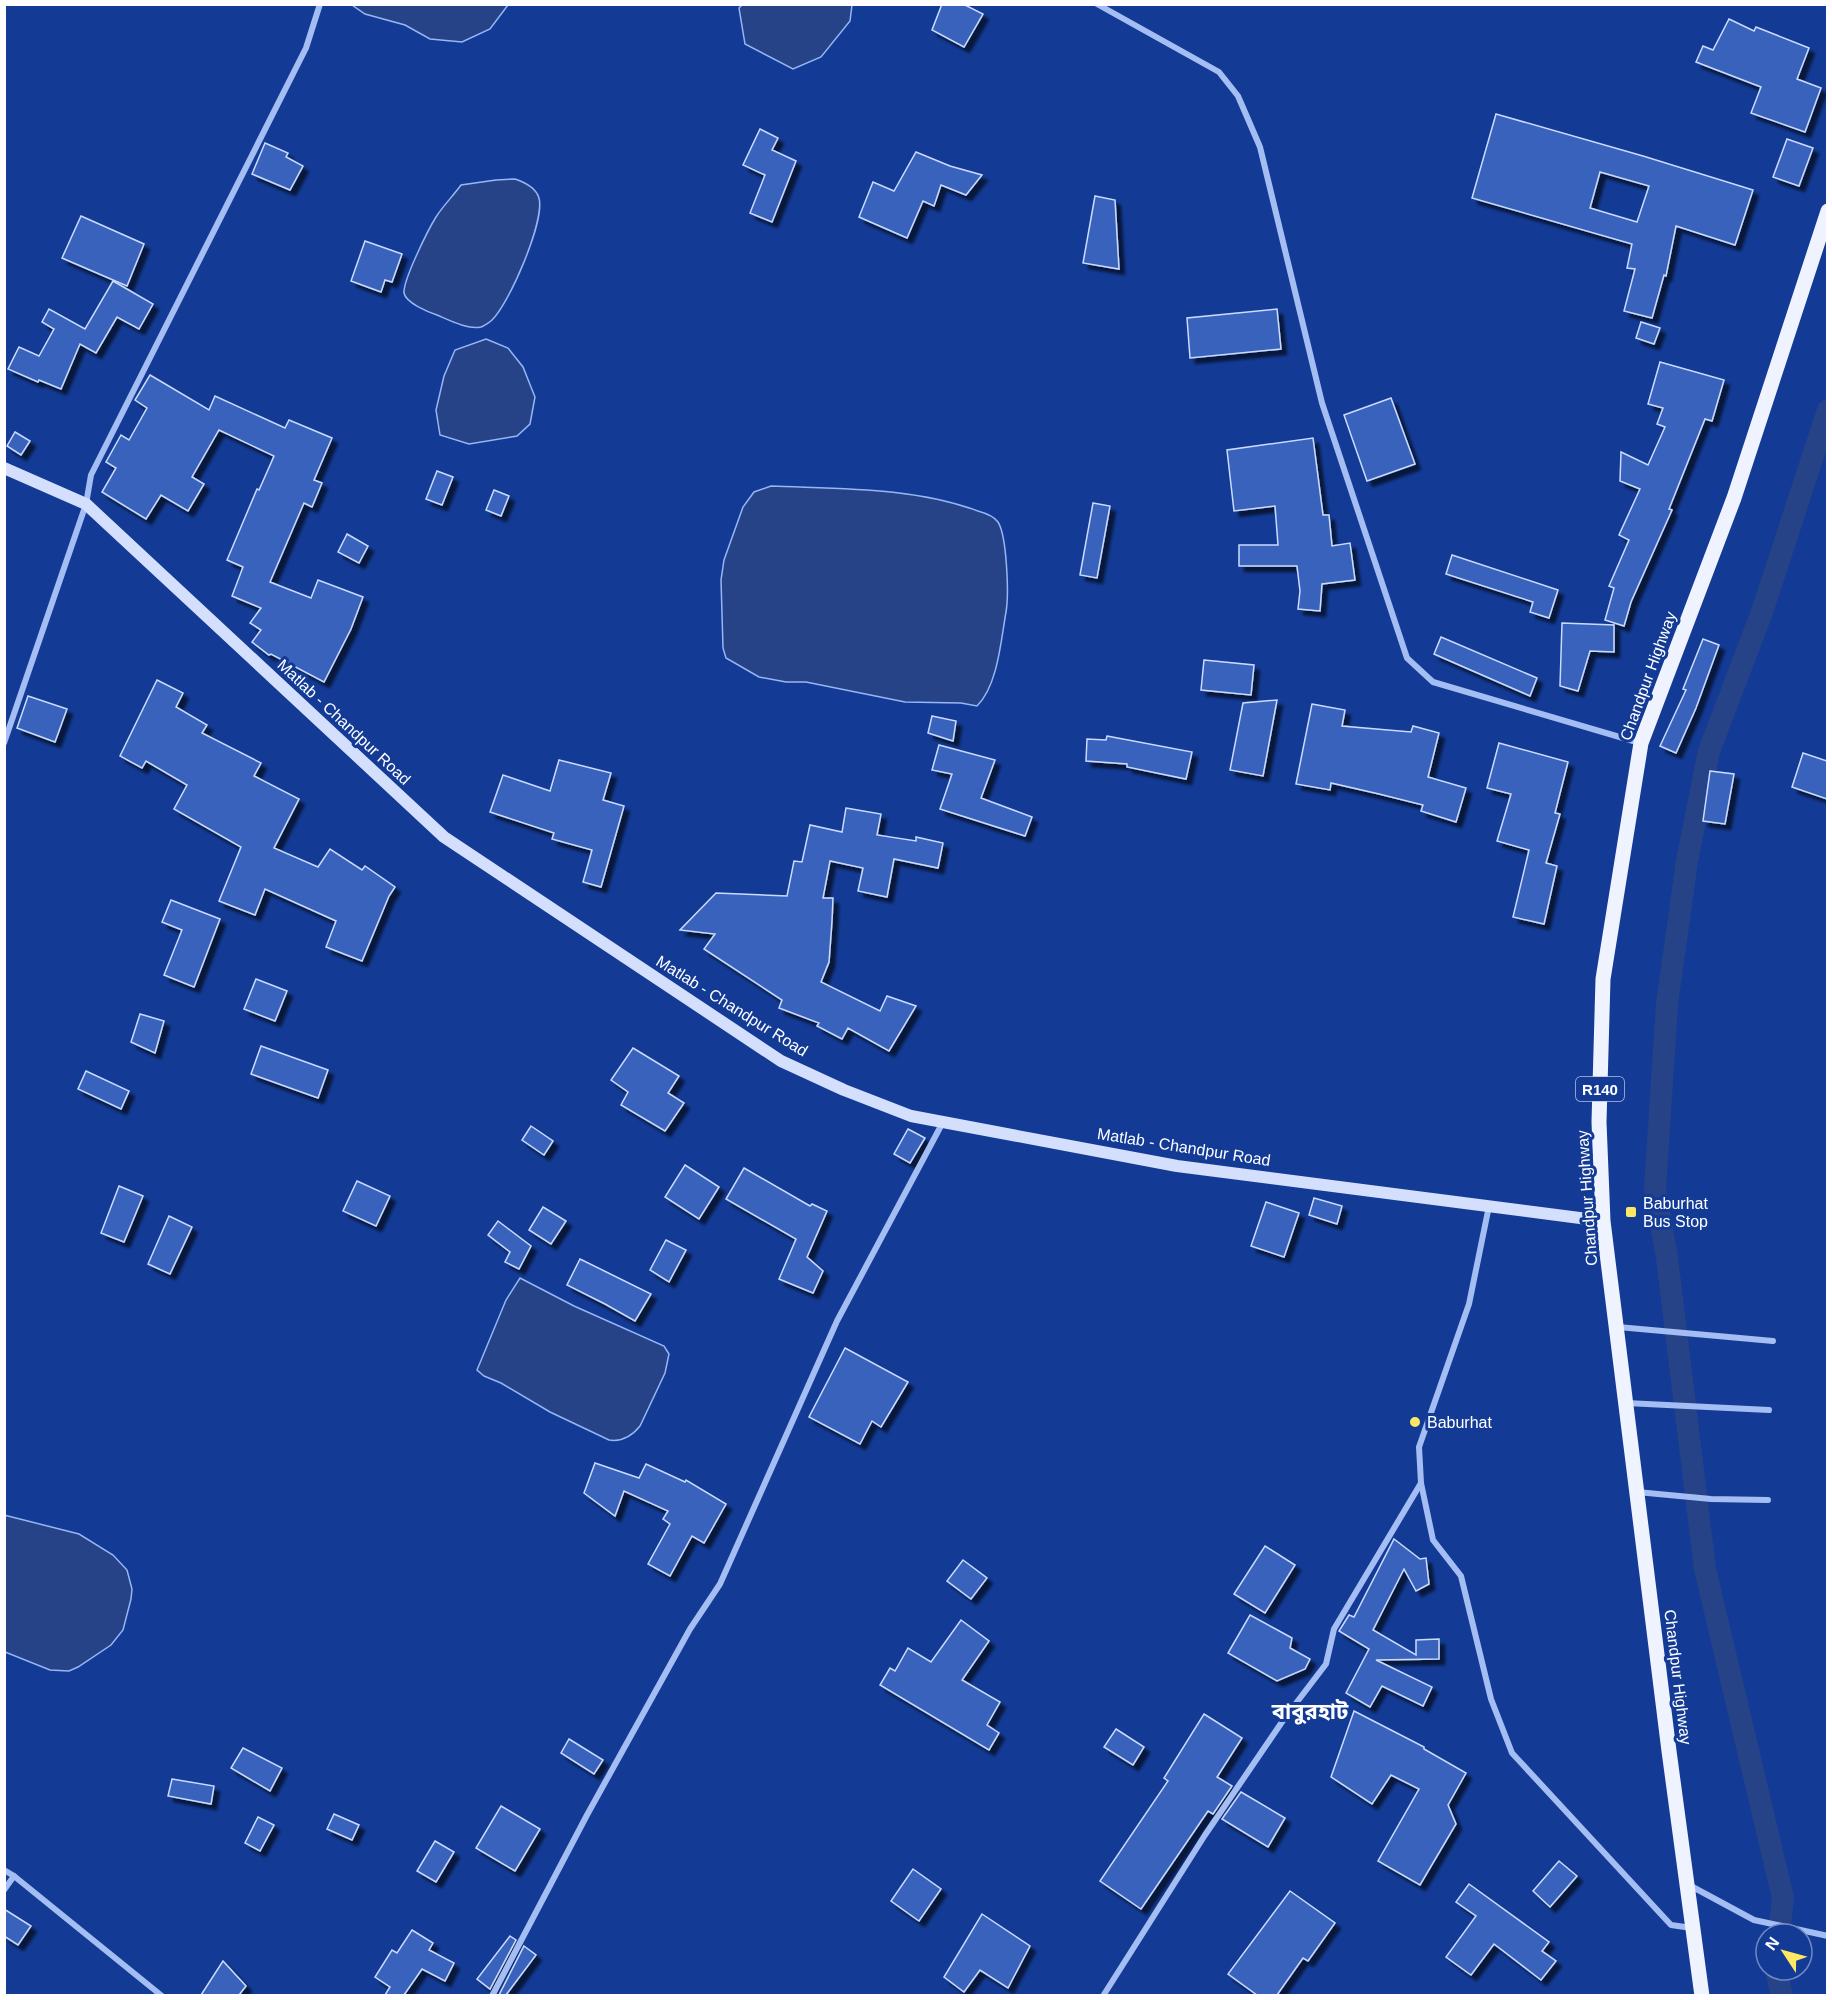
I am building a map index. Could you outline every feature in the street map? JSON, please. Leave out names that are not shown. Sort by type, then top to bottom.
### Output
[{"type":"main road","name":"Chandpur Highway","points":[[1702,1995],[1603,1221],[1599,1122],[1603,979],[1641,743],[1734,498],[1827,211]]},
{"type":"main road","name":"Matlab - Chandpur Road","points":[[4,468],[86,504],[444,837],[781,1061],[844,1090],[911,1116],[1177,1166],[1603,1221]]},
{"type":"street","points":[[4,743],[86,504],[91,475],[306,48],[320,4]]},
{"type":"street","points":[[1097,4],[1219,72],[1238,96],[1260,147],[1322,403],[1407,658],[1433,682],[1641,743]]},
{"type":"street","points":[[492,1995],[587,1815],[684,1639],[720,1584],[837,1320],[943,1122]]},
{"type":"street","points":[[1489,1206],[1469,1304],[1419,1447],[1420,1484],[1432,1540],[1461,1576],[1491,1699],[1512,1753],[1671,1925],[1693,1928]]},
{"type":"street","points":[[1616,1327],[1773,1341]]},
{"type":"street","points":[[1626,1403],[1769,1410]]},
{"type":"street","points":[[1103,1995],[1205,1835],[1284,1719],[1326,1664],[1334,1629],[1420,1484]]},
{"type":"street","points":[[1637,1492],[1711,1499],[1768,1500]]},
{"type":"street","points":[[4,1869],[162,1995]]},
{"type":"street","points":[[4,1890],[14,1876]]},
{"type":"street","points":[[1687,1885],[1754,1920],[1826,1936]]},
{"type":"water","points":[[743,4],[852,5],[850,21],[821,57],[793,69],[745,44],[739,8]]},
{"type":"water","points":[[352,5],[508,5],[490,29],[462,42],[430,39],[405,25],[365,14]]},
{"type":"water","points":[[515,179],[532,188],[539,198],[537,225],[516,280],[492,320],[481,327],[465,326],[413,304],[404,293],[407,277],[436,217],[461,185]]},
{"type":"water","points":[[486,339],[508,348],[523,367],[535,397],[530,424],[517,436],[469,444],[440,435],[436,410],[444,376],[455,350]]},
{"type":"water","points":[[771,486],[850,489],[928,497],[992,516],[998,522],[1005,552],[1007,604],[994,674],[990,686],[977,706],[961,703],[905,702],[806,682],[786,682],[759,677],[726,658],[723,648],[721,580],[724,560],[743,507],[754,492]]},
{"type":"water","points":[[520,1278],[574,1306],[664,1346],[669,1354],[665,1373],[640,1426],[634,1433],[622,1439],[609,1440],[550,1412],[477,1370],[506,1300]]},
{"type":"water","points":[[4,1515],[79,1534],[113,1555],[127,1570],[132,1589],[123,1630],[111,1645],[78,1667],[69,1671],[50,1670],[5,1652]]},
{"type":"building","points":[[942,4],[963,4],[983,14],[964,47],[932,30]]},
{"type":"building","points":[[1729,19],[1754,31],[1756,27],[1809,48],[1797,79],[1821,88],[1805,132],[1751,113],[1761,87],[1696,62],[1703,46],[1713,50]]},
{"type":"building","points":[[1496,114],[1753,190],[1735,245],[1676,226],[1666,276],[1664,275],[1652,318],[1624,311],[1635,269],[1627,268],[1632,244],[1472,198]],"holes":[[[1600,172],[1649,186],[1637,222],[1590,208]]]},
{"type":"building","points":[[760,129],[778,138],[772,150],[796,161],[772,222],[750,213],[765,175],[743,165]]},
{"type":"building","points":[[1787,139],[1813,148],[1799,186],[1773,177]]},
{"type":"building","points":[[265,143],[288,153],[286,157],[303,166],[290,190],[252,174]]},
{"type":"building","points":[[916,152],[950,166],[982,175],[966,195],[941,185],[934,206],[923,201],[907,238],[859,217],[873,182],[894,191]]},
{"type":"building","points":[[1095,196],[1115,200],[1119,269],[1083,263]]},
{"type":"building","points":[[81,216],[144,244],[127,286],[62,258]]},
{"type":"building","points":[[365,241],[402,254],[392,282],[385,280],[381,292],[351,281]]},
{"type":"building","points":[[113,281],[153,304],[139,329],[117,317],[96,353],[80,344],[61,389],[8,369],[19,347],[39,356],[54,329],[42,322],[49,309],[85,329]]},
{"type":"building","points":[[1277,309],[1281,349],[1190,358],[1187,318]]},
{"type":"building","points":[[1641,322],[1660,328],[1654,344],[1636,338]]},
{"type":"building","points":[[1660,362],[1724,380],[1712,421],[1705,419],[1669,509],[1672,510],[1631,602],[1624,626],[1605,620],[1614,588],[1609,586],[1629,540],[1619,535],[1640,489],[1620,481],[1621,452],[1648,465],[1665,427],[1657,424],[1663,408],[1648,404]]},
{"type":"building","points":[[150,375],[209,410],[215,396],[285,428],[289,420],[332,438],[314,480],[322,483],[312,507],[304,503],[270,582],[311,598],[318,580],[363,597],[351,629],[324,682],[269,655],[252,642],[261,630],[250,623],[261,608],[232,596],[243,567],[227,560],[257,489],[259,490],[274,456],[219,430],[192,477],[204,484],[188,511],[161,495],[146,519],[102,492],[116,468],[106,462],[121,435],[129,440],[147,408],[135,400]]},
{"type":"building","points":[[1391,398],[1415,464],[1367,481],[1344,415]]},
{"type":"building","points":[[15,432],[30,441],[21,455],[7,446]]},
{"type":"building","points":[[1313,438],[1323,515],[1329,515],[1332,546],[1350,543],[1355,580],[1322,584],[1320,611],[1298,609],[1300,591],[1297,566],[1239,566],[1239,545],[1278,545],[1275,506],[1234,511],[1227,450]]},
{"type":"building","points":[[437,471],[453,477],[442,505],[426,499]]},
{"type":"building","points":[[494,490],[509,496],[501,516],[486,510]]},
{"type":"building","points":[[1093,503],[1110,506],[1097,578],[1080,575]]},
{"type":"building","points":[[347,534],[368,546],[359,563],[338,552]]},
{"type":"building","points":[[1452,555],[1558,590],[1549,618],[1530,612],[1533,602],[1446,574]]},
{"type":"building","points":[[1562,623],[1614,625],[1614,652],[1590,651],[1578,691],[1560,686]]},
{"type":"building","points":[[1441,637],[1537,678],[1530,696],[1434,654]]},
{"type":"building","points":[[1703,639],[1719,645],[1696,708],[1676,753],[1660,746],[1686,690],[1683,689]]},
{"type":"building","points":[[1204,660],[1254,665],[1251,695],[1201,690]]},
{"type":"building","points":[[157,680],[183,693],[176,707],[207,725],[202,733],[261,763],[254,776],[299,799],[274,848],[318,867],[330,849],[362,870],[365,866],[395,887],[389,896],[362,961],[326,947],[336,921],[265,889],[255,915],[219,901],[241,847],[174,809],[187,785],[146,761],[142,768],[120,756]]},
{"type":"building","points":[[28,696],[67,709],[55,742],[17,728]]},
{"type":"building","points":[[1277,700],[1263,776],[1230,770],[1243,703]]},
{"type":"building","points":[[1312,704],[1345,710],[1342,726],[1411,732],[1413,726],[1439,733],[1428,777],[1466,788],[1456,822],[1421,811],[1423,805],[1379,794],[1331,783],[1330,790],[1296,784]]},
{"type":"building","points":[[932,716],[956,721],[953,741],[928,733]]},
{"type":"building","points":[[1107,736],[1192,752],[1186,779],[1127,767],[1127,764],[1086,761],[1087,739],[1106,740]]},
{"type":"building","points":[[1499,743],[1568,762],[1555,813],[1560,814],[1546,863],[1557,866],[1544,924],[1513,917],[1529,850],[1497,841],[1511,794],[1487,788]]},
{"type":"building","points":[[939,745],[995,760],[981,798],[1032,817],[1025,836],[940,809],[952,774],[932,770]]},
{"type":"building","points":[[1803,753],[1827,761],[1827,799],[1792,787]]},
{"type":"building","points":[[559,760],[611,773],[603,800],[624,806],[601,887],[583,882],[592,850],[552,839],[554,833],[490,812],[503,775],[550,791]]},
{"type":"building","points":[[1710,771],[1734,774],[1725,824],[1703,821]]},
{"type":"building","points":[[846,808],[881,814],[877,835],[916,841],[916,837],[943,843],[938,868],[894,859],[887,897],[858,891],[863,868],[830,861],[823,898],[833,898],[829,962],[821,982],[880,1011],[887,996],[916,1006],[889,1051],[848,1028],[842,1039],[817,1026],[819,1023],[779,1008],[782,1000],[704,949],[715,934],[680,930],[716,893],[787,896],[794,861],[802,862],[810,825],[842,832]]},
{"type":"building","points":[[171,900],[220,919],[194,987],[164,975],[182,930],[162,922]]},
{"type":"building","points":[[256,979],[287,991],[275,1021],[244,1009]]},
{"type":"building","points":[[140,1014],[164,1021],[155,1053],[131,1042]]},
{"type":"building","points":[[261,1046],[328,1070],[318,1098],[251,1074]]},
{"type":"building","points":[[633,1048],[679,1076],[668,1093],[684,1103],[665,1131],[621,1105],[628,1092],[611,1080]]},
{"type":"building","points":[[86,1071],[129,1091],[121,1109],[78,1089]]},
{"type":"building","points":[[531,1126],[553,1141],[544,1155],[522,1140]]},
{"type":"building","points":[[908,1129],[925,1138],[910,1163],[894,1154]]},
{"type":"building","points":[[685,1165],[719,1187],[699,1219],[665,1197]]},
{"type":"building","points":[[744,1168],[810,1206],[812,1204],[827,1211],[807,1257],[823,1271],[813,1293],[779,1279],[796,1239],[726,1199]]},
{"type":"building","points":[[357,1181],[390,1196],[376,1226],[343,1211]]},
{"type":"building","points":[[119,1186],[143,1196],[124,1242],[101,1233]]},
{"type":"building","points":[[1314,1198],[1342,1206],[1337,1224],[1309,1215]]},
{"type":"building","points":[[1266,1202],[1299,1213],[1284,1257],[1251,1246]]},
{"type":"building","points":[[543,1207],[566,1221],[551,1244],[529,1230]]},
{"type":"building","points":[[169,1216],[192,1227],[170,1274],[148,1264]]},
{"type":"building","points":[[498,1221],[531,1246],[519,1269],[505,1262],[510,1252],[488,1235]]},
{"type":"building","points":[[666,1240],[686,1250],[669,1282],[650,1270]]},
{"type":"building","points":[[580,1259],[651,1294],[635,1321],[567,1285]]},
{"type":"building","points":[[845,1348],[908,1382],[881,1427],[872,1421],[860,1444],[809,1417]]},
{"type":"building","points":[[595,1463],[639,1478],[646,1464],[685,1482],[686,1480],[726,1504],[704,1543],[692,1536],[670,1576],[648,1564],[670,1524],[663,1519],[668,1511],[624,1491],[615,1516],[584,1493]]},
{"type":"building","points":[[1394,1539],[1420,1559],[1426,1558],[1429,1584],[1416,1591],[1404,1569],[1373,1630],[1416,1655],[1416,1640],[1439,1639],[1439,1659],[1376,1660],[1432,1687],[1423,1706],[1382,1686],[1370,1707],[1346,1693],[1369,1649],[1339,1631],[1349,1615],[1354,1617]]},
{"type":"building","points":[[1265,1546],[1295,1565],[1265,1613],[1234,1594]]},
{"type":"building","points":[[963,1560],[987,1578],[971,1599],[947,1581]]},
{"type":"building","points":[[1250,1615],[1292,1638],[1290,1648],[1310,1659],[1305,1669],[1277,1681],[1228,1653]]},
{"type":"building","points":[[961,1620],[989,1641],[962,1680],[1000,1702],[987,1725],[999,1733],[989,1750],[880,1685],[890,1668],[895,1671],[908,1648],[931,1662]]},
{"type":"building","points":[[1354,1711],[1424,1747],[1466,1773],[1448,1805],[1456,1824],[1420,1885],[1378,1861],[1419,1789],[1391,1775],[1372,1804],[1331,1777]]},
{"type":"building","points":[[1204,1714],[1242,1738],[1217,1777],[1232,1786],[1213,1814],[1208,1811],[1141,1909],[1100,1881],[1168,1781],[1164,1778]]},
{"type":"building","points":[[1116,1729],[1144,1747],[1133,1765],[1104,1747]]},
{"type":"building","points":[[569,1739],[603,1760],[594,1774],[561,1753]]},
{"type":"building","points":[[243,1748],[282,1768],[270,1791],[231,1768]]},
{"type":"building","points":[[172,1779],[214,1786],[211,1804],[168,1796]]},
{"type":"building","points":[[1241,1792],[1285,1818],[1268,1847],[1222,1819]]},
{"type":"building","points":[[501,1806],[540,1829],[515,1871],[476,1848]]},
{"type":"building","points":[[334,1814],[359,1825],[352,1840],[327,1829]]},
{"type":"building","points":[[258,1817],[274,1825],[260,1851],[245,1843]]},
{"type":"building","points":[[435,1841],[454,1852],[436,1882],[417,1871]]},
{"type":"building","points":[[1559,1861],[1577,1876],[1550,1907],[1533,1891]]},
{"type":"building","points":[[913,1869],[941,1889],[919,1921],[891,1901]]},
{"type":"building","points":[[1469,1884],[1549,1942],[1542,1951],[1556,1961],[1541,1980],[1494,1944],[1471,1975],[1446,1957],[1476,1916],[1456,1902]]},
{"type":"building","points":[[1290,1891],[1335,1923],[1308,1961],[1303,1958],[1277,1995],[1257,1995],[1228,1974]]},
{"type":"building","points":[[4,1909],[31,1926],[18,1945],[4,1936]]},
{"type":"building","points":[[982,1914],[1030,1946],[1008,1988],[980,1970],[964,1992],[944,1977]]},
{"type":"building","points":[[412,1930],[433,1943],[429,1950],[454,1963],[445,1981],[422,1969],[404,1995],[385,1995],[390,1987],[375,1977],[392,1950],[397,1953]]},
{"type":"building","points":[[510,1936],[516,1940],[490,1989],[477,1979]]},
{"type":"building","points":[[524,1946],[536,1955],[506,1995],[499,1995]]},
{"type":"building","points":[[223,1961],[246,1986],[239,1995],[201,1995]]},
{"type":"waterway","points":[[1780,1922],[1783,1898],[1705,1569],[1667,1258],[1655,1189],[1667,1004],[1687,861],[1709,751],[1762,612],[1828,410]]},
{"type":"waterway","points":[[1779,1982],[1782,1996]]},
{"type":"place","name":"Baburhat Bus Stop","points":[[1631,1212]]},
{"type":"place","name":"Baburhat","points":[[1415,1422]]},
{"type":"district","name":"বাবুরহাট","points":[[1310,1711]]}]
